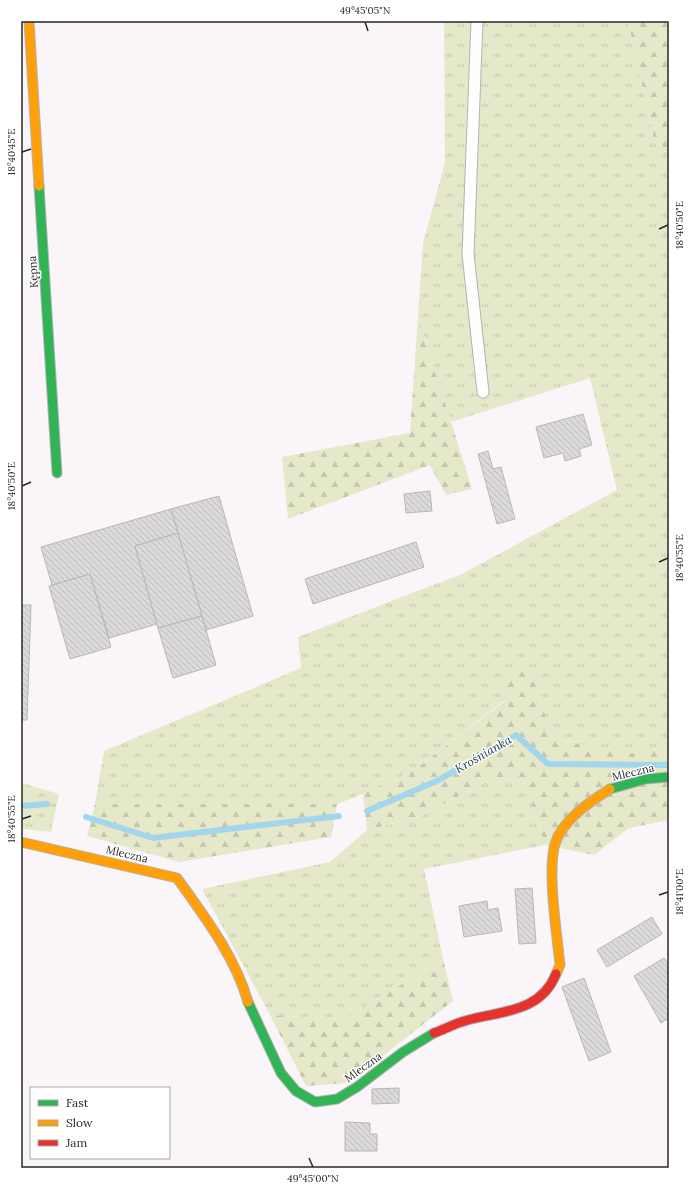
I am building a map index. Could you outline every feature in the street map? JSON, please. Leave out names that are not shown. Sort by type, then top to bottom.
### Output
[{"type":"street","name":"Kępna","points":[[29,21],[57,473]]},
{"type":"street","name":"Mleczna","points":[[21,842],[177,878],[212,927],[240,980],[251,1010],[281,1073],[296,1091],[315,1102],[337,1098],[344,1095],[432,1034],[467,1020],[507,1012],[530,1004],[550,987],[560,965],[552,871],[555,843],[568,822],[586,804],[610,789],[646,779],[669,777]]},
{"type":"lane","points":[[477,21],[468,254],[484,392]]},
{"type":"green space","points":[[444,21],[628,21],[655,144],[669,148],[669,747],[626,754],[552,738],[529,664],[505,700],[413,771],[337,804],[95,804],[104,751],[301,668],[298,637],[462,574],[617,490],[590,378],[451,422],[418,316],[423,243],[445,163]]},
{"type":"green space","points":[[628,21],[669,21],[669,148],[655,144]]},
{"type":"green space","points":[[418,316],[472,489],[446,495],[430,465],[288,519],[282,457],[410,433]]},
{"type":"green space","points":[[529,664],[552,738],[626,754],[669,747],[669,820],[629,828],[594,855],[545,845],[524,781],[495,777],[419,817],[367,830],[363,794],[413,771],[505,701],[505,669]]},
{"type":"green space","points":[[495,777],[524,781],[545,845],[424,869],[443,959],[345,1019],[270,1015],[202,889],[330,862],[367,830],[419,817]]},
{"type":"green space","points":[[21,783],[59,794],[51,832],[21,829]]},
{"type":"green space","points":[[95,804],[337,804],[331,837],[179,862],[87,836]]},
{"type":"green space","points":[[443,959],[453,1001],[348,1083],[306,1086],[270,1015],[345,1019]]},
{"type":"building","points":[[583,414],[592,445],[579,449],[581,456],[565,461],[563,453],[544,458],[536,427]]},
{"type":"building","points":[[488,451],[493,469],[501,467],[515,519],[497,524],[478,454]]},
{"type":"building","points":[[430,491],[432,511],[406,513],[404,494]]},
{"type":"building","points":[[219,496],[253,616],[206,630],[171,509]]},
{"type":"building","points":[[171,509],[178,533],[135,546],[157,624],[109,638],[90,574],[52,585],[41,547]]},
{"type":"building","points":[[178,533],[202,616],[158,628],[135,546]]},
{"type":"building","points":[[416,542],[424,567],[313,604],[305,579]]},
{"type":"building","points":[[90,574],[111,647],[70,659],[49,586]]},
{"type":"building","points":[[21,605],[31,605],[27,720],[21,720]]},
{"type":"building","points":[[202,616],[216,665],[173,678],[158,628]]},
{"type":"building","points":[[532,888],[536,943],[519,944],[515,889]]},
{"type":"building","points":[[487,901],[488,910],[498,908],[502,931],[464,937],[459,906]]},
{"type":"building","points":[[652,917],[662,934],[607,967],[597,950]]},
{"type":"building","points":[[664,958],[669,966],[669,1018],[661,1023],[634,976]]},
{"type":"building","points":[[584,978],[611,1052],[589,1061],[562,987]]},
{"type":"building","points":[[399,1088],[399,1103],[372,1104],[372,1089]]},
{"type":"building","points":[[345,1122],[370,1123],[370,1134],[377,1134],[377,1151],[345,1151]]},
{"type":"waterway","name":"Krośnianka","points":[[367,811],[439,780],[516,735],[548,764],[669,765]]},
{"type":"waterway","name":"Krośnianka","points":[[21,806],[47,804]]},
{"type":"waterway","name":"Krośnianka","points":[[86,817],[153,838],[339,816]]},
{"type":"traffic: fast","points":[[39,186],[57,473]]},
{"type":"traffic: fast","points":[[610,789],[646,779],[669,777]]},
{"type":"traffic: fast","points":[[248,1002],[281,1073],[296,1091],[315,1102],[337,1099],[357,1087],[403,1052],[434,1033]]},
{"type":"traffic: slow","points":[[29,21],[39,186]]},
{"type":"traffic: slow","points":[[556,974],[560,965],[552,886],[555,844],[559,835],[570,819],[586,805],[610,789]]},
{"type":"traffic: slow","points":[[21,842],[177,878],[218,937],[235,969],[248,1002]]},
{"type":"traffic: jam","points":[[434,1033],[464,1021],[507,1012],[531,1003],[541,996],[549,987],[556,974]]}]
